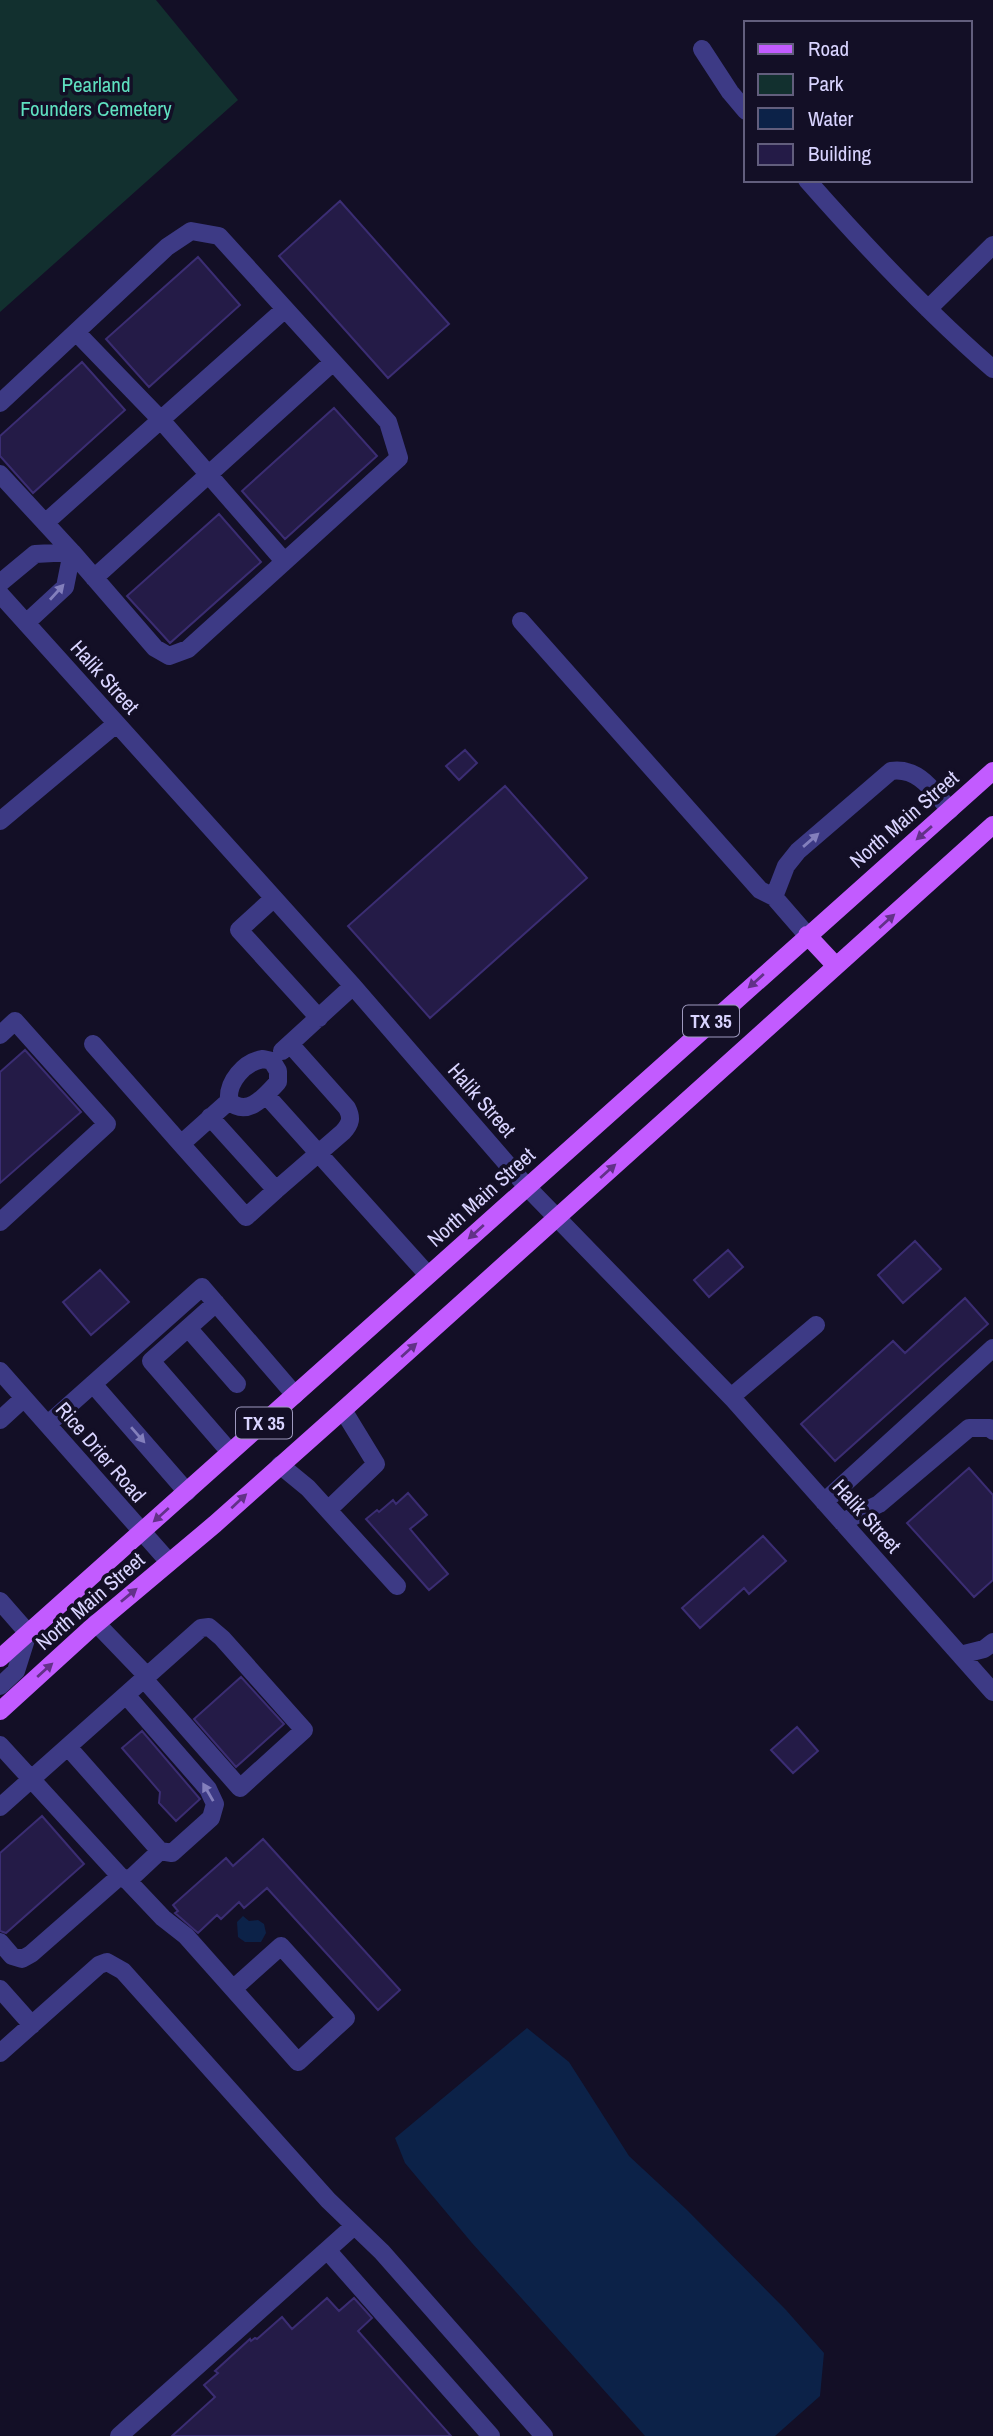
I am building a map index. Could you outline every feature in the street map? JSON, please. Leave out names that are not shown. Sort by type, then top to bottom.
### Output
[{"type":"main road","name":"North Main Street","points":[[0,1658],[993,771]]},
{"type":"main road","name":"North Main Street","points":[[0,1711],[96,1623],[343,1410],[993,825]]},
{"type":"main road","points":[[807,935],[836,966]]},
{"type":"street","points":[[702,49],[744,109]]},
{"type":"street","points":[[809,182],[872,253],[993,369]]},
{"type":"street","points":[[0,402],[167,247],[191,231],[219,236],[388,422],[399,458],[188,649],[169,656],[155,648],[0,474]]},
{"type":"street","points":[[928,309],[993,245]]},
{"type":"street","points":[[45,523],[285,309]]},
{"type":"street","points":[[76,332],[160,420],[284,561]]},
{"type":"street","points":[[94,578],[333,362]]},
{"type":"street","points":[[0,583],[35,554],[72,552]]},
{"type":"street","points":[[26,623],[65,587],[72,552]]},
{"type":"street","name":"Halik Street","points":[[0,594],[353,986],[527,1187],[731,1397],[993,1692]]},
{"type":"street","points":[[521,621],[760,890],[774,897],[807,935]]},
{"type":"street","points":[[0,821],[116,724]]},
{"type":"street","points":[[774,897],[786,866],[798,851],[891,771],[904,769],[920,776],[950,810]]},
{"type":"street","points":[[274,898],[239,930],[319,1018]]},
{"type":"street","points":[[272,1061],[353,986]]},
{"type":"street","points":[[0,1035],[15,1021],[107,1124],[0,1222]]},
{"type":"street","points":[[93,1044],[246,1217],[349,1125],[351,1117],[347,1108],[290,1044]]},
{"type":"street","points":[[253,1061],[272,1061],[278,1071],[278,1082],[266,1095],[253,1106],[243,1108],[229,1101],[228,1090],[231,1082],[253,1061]]},
{"type":"street","points":[[266,1095],[428,1275]]},
{"type":"street","points":[[181,1144],[229,1101]]},
{"type":"street","points":[[210,1117],[276,1190]]},
{"type":"street","points":[[48,1424],[202,1287],[295,1395]]},
{"type":"street","points":[[216,1303],[151,1362],[230,1452]]},
{"type":"street","points":[[731,1397],[816,1325]]},
{"type":"street","points":[[188,1328],[237,1384]]},
{"type":"street","points":[[824,1502],[993,1348]]},
{"type":"street","name":"Rice Drier Road","points":[[0,1371],[169,1562]]},
{"type":"street","points":[[93,1384],[187,1492]]},
{"type":"street","points":[[0,1420],[24,1398]]},
{"type":"street","points":[[328,1510],[376,1464],[343,1410]]},
{"type":"street","points":[[842,1522],[879,1504],[969,1428],[990,1428],[993,1431]]},
{"type":"street","points":[[280,1465],[308,1488],[397,1586]]},
{"type":"street","points":[[0,1601],[28,1633],[16,1671],[0,1686]]},
{"type":"street","points":[[0,1807],[68,1747],[145,1678],[201,1628],[209,1627],[222,1637],[304,1730],[240,1788],[145,1678],[96,1623]]},
{"type":"street","points":[[960,1655],[984,1649],[993,1642]]},
{"type":"street","points":[[68,1747],[160,1851],[172,1853],[211,1818],[215,1804],[208,1789],[126,1695]]},
{"type":"street","points":[[0,1745],[124,1879],[163,1918],[186,1936],[233,1989],[298,2062],[346,2018],[281,1945],[233,1989]]},
{"type":"street","points":[[0,1942],[12,1956],[22,1959],[32,1954],[160,1851]]},
{"type":"street","points":[[0,2053],[99,1965],[107,1962],[123,1971],[328,2200],[382,2252],[544,2436]]},
{"type":"street","points":[[0,1990],[32,2025]]},
{"type":"street","points":[[119,2436],[354,2226]]},
{"type":"street","points":[[327,2250],[492,2436]]},
{"type":"green space","name":"Pearland Founders Cemetery","points":[[0,0],[156,0],[238,100],[0,312]]},
{"type":"water","points":[[243,1916],[249,1921],[258,1920],[264,1924],[266,1933],[261,1942],[245,1942],[238,1937],[237,1922]]},
{"type":"water","points":[[527,2028],[569,2062],[629,2156],[786,2310],[824,2353],[820,2396],[775,2436],[645,2436],[472,2243],[405,2163],[395,2138]]},
{"type":"building","points":[[340,201],[449,324],[388,378],[279,256]]},
{"type":"building","points":[[198,257],[240,305],[149,387],[106,339]]},
{"type":"building","points":[[82,362],[125,410],[33,493],[0,456],[0,436]]},
{"type":"building","points":[[334,408],[377,456],[285,539],[242,491]]},
{"type":"building","points":[[219,514],[261,562],[170,643],[127,596]]},
{"type":"building","points":[[465,750],[477,763],[459,780],[446,766]]},
{"type":"building","points":[[505,786],[587,878],[430,1018],[348,926]]},
{"type":"building","points":[[25,1050],[81,1112],[0,1183],[0,1072]]},
{"type":"building","points":[[915,1241],[941,1269],[903,1303],[878,1275]]},
{"type":"building","points":[[728,1250],[743,1267],[709,1297],[694,1280]]},
{"type":"building","points":[[100,1270],[129,1302],[91,1335],[63,1302]]},
{"type":"building","points":[[965,1298],[988,1324],[835,1461],[801,1424],[893,1341],[905,1353]]},
{"type":"building","points":[[969,1468],[993,1495],[993,1580],[974,1597],[907,1523]]},
{"type":"building","points":[[408,1493],[427,1515],[410,1529],[448,1574],[429,1590],[366,1519],[393,1500],[396,1504]]},
{"type":"building","points":[[763,1536],[786,1561],[749,1594],[744,1588],[700,1628],[682,1608]]},
{"type":"building","points":[[241,1677],[284,1724],[236,1767],[194,1719]]},
{"type":"building","points":[[797,1727],[818,1751],[793,1773],[771,1750]]},
{"type":"building","points":[[142,1731],[200,1799],[176,1821],[159,1803],[160,1792],[122,1748]]},
{"type":"building","points":[[42,1816],[84,1864],[6,1933],[0,1931],[0,1853]]},
{"type":"building","points":[[263,1839],[400,1990],[378,2010],[267,1888],[244,1908],[239,1902],[221,1919],[217,1915],[198,1933],[175,1913],[178,1911],[173,1905],[226,1858],[233,1866]]},
{"type":"building","points":[[327,2298],[339,2311],[354,2298],[372,2318],[358,2331],[451,2436],[172,2436],[215,2397],[204,2385],[218,2373],[215,2371],[250,2339],[257,2339],[282,2317],[292,2329]]}]
